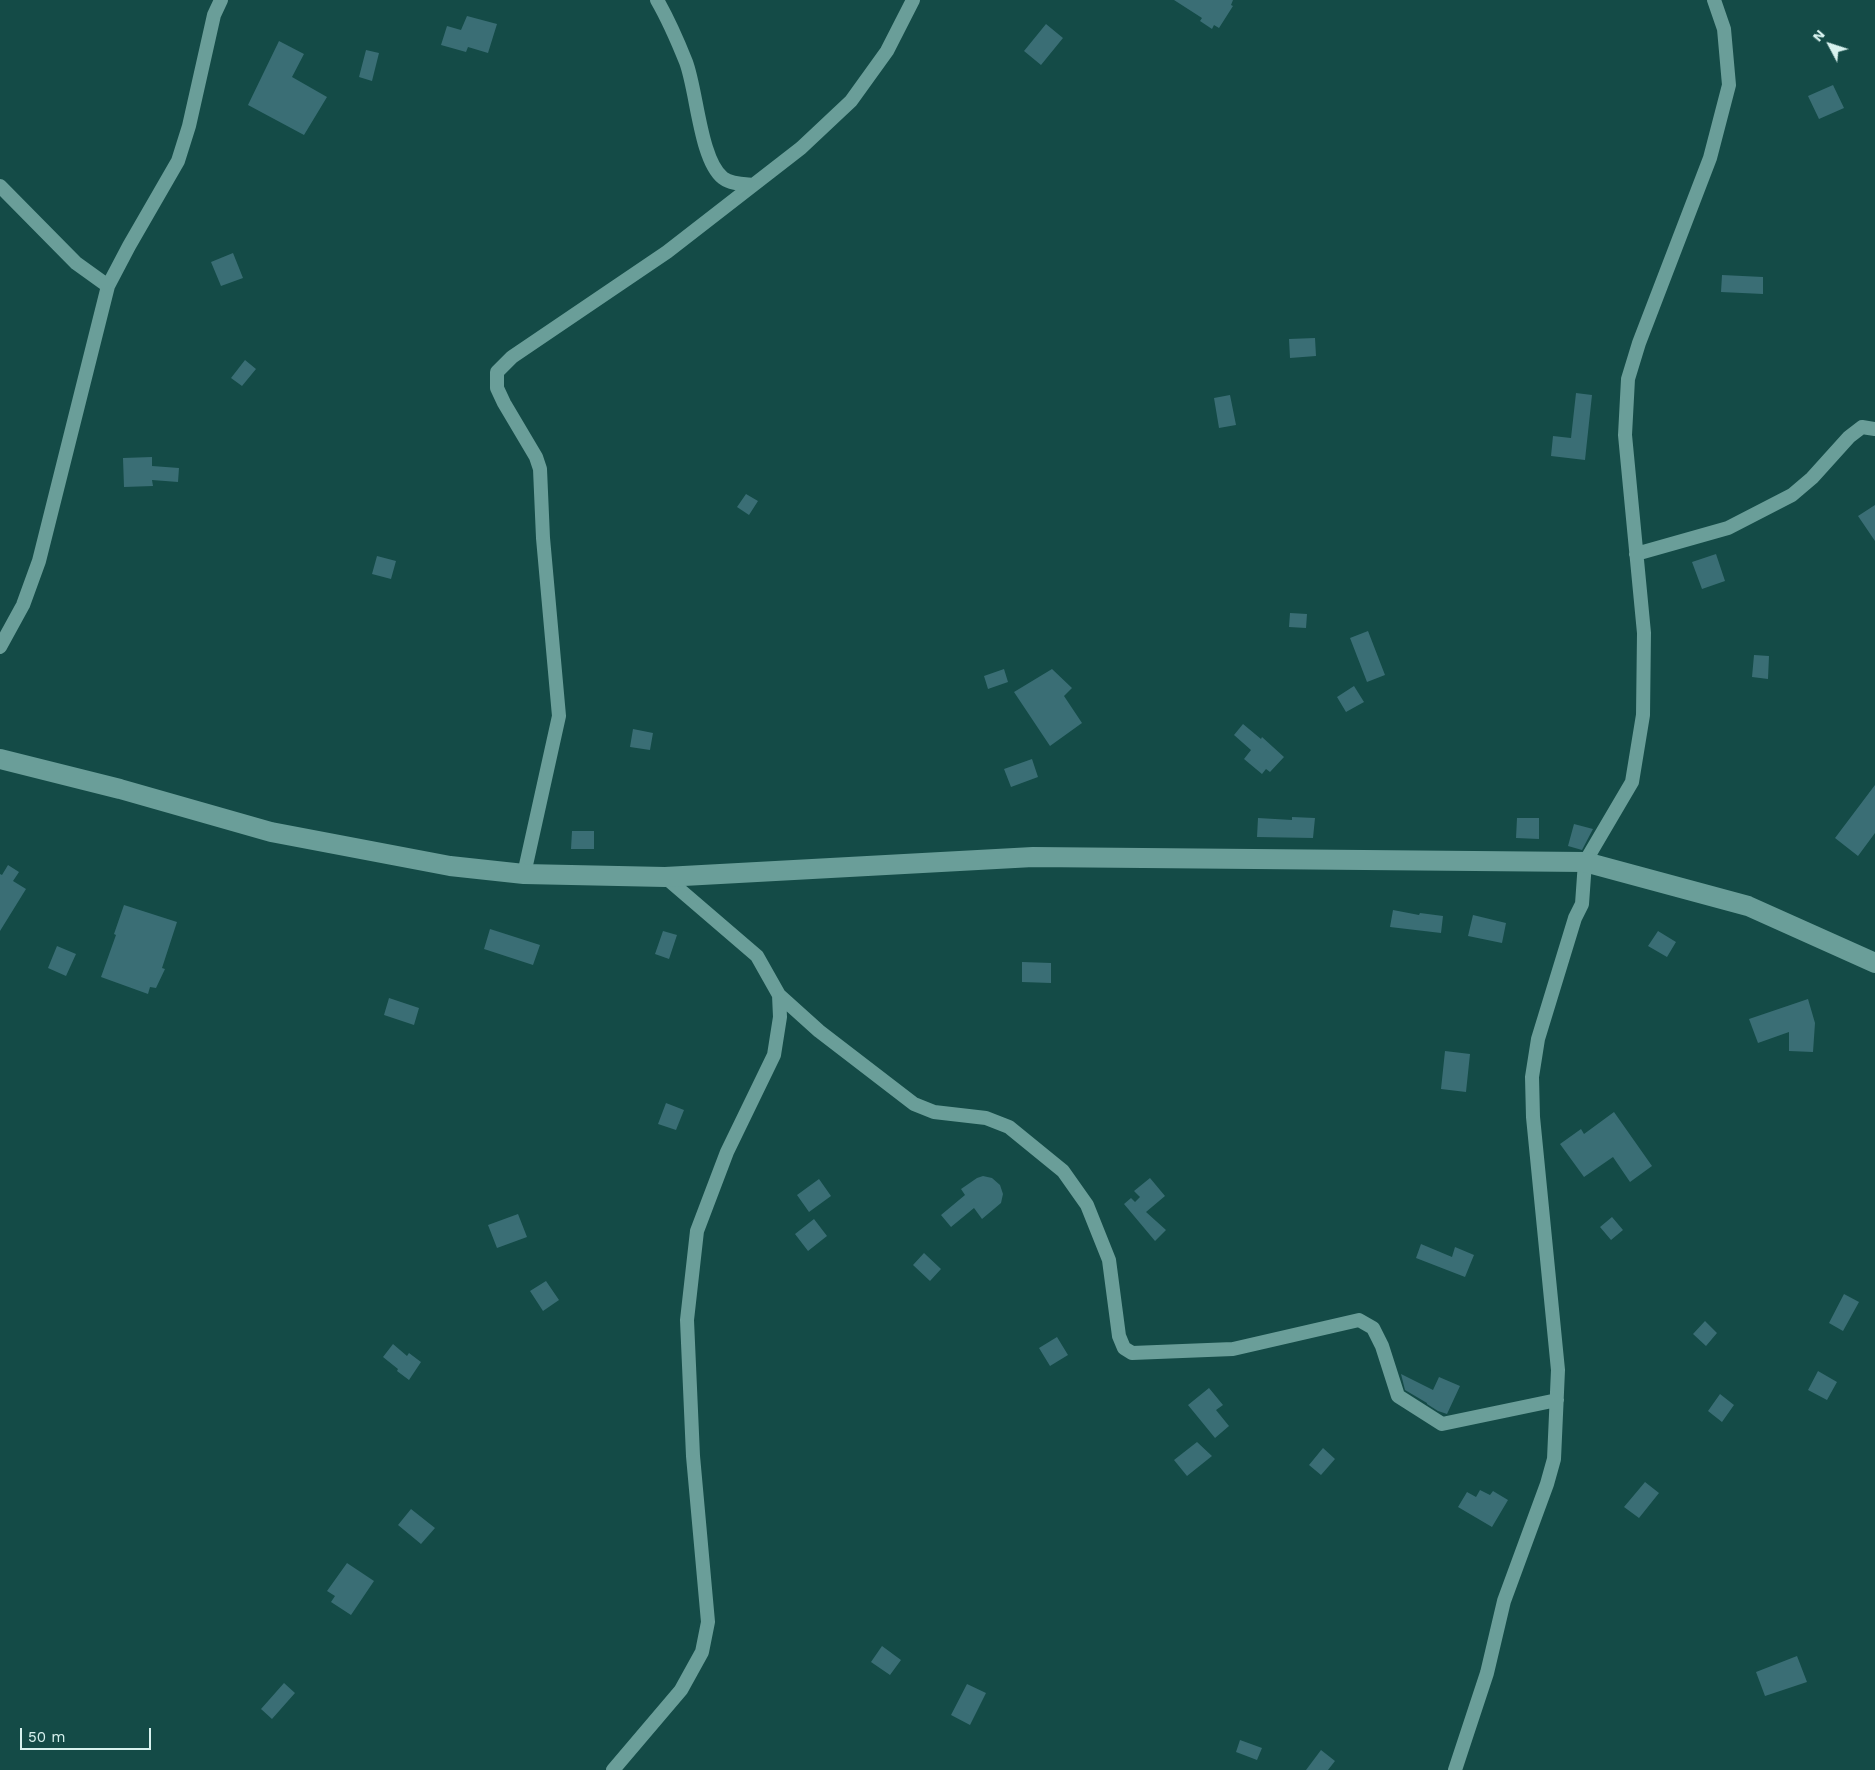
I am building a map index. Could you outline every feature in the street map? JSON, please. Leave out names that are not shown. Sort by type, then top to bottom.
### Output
[{"type":"street","points":[[0,647],[23,605],[39,561],[108,286],[178,161],[189,126],[212,22],[221,0]]},
{"type":"street","points":[[657,0],[687,64],[708,154],[718,172],[724,178],[734,182],[753,185]]},
{"type":"street","points":[[524,874],[559,716],[543,538],[540,469],[536,457],[497,388],[497,372],[512,357],[667,252],[801,148],[851,101],[887,51],[913,0]]},
{"type":"street","points":[[1455,1770],[1487,1673],[1504,1601],[1554,1459],[1558,1370],[1533,1117],[1532,1077],[1538,1039],[1575,918],[1582,904],[1585,862],[1632,782],[1643,715],[1644,633],[1626,435],[1628,379],[1646,326],[1710,158],[1729,85],[1724,29],[1714,0]]},
{"type":"street","points":[[0,186],[76,263],[108,286]]},
{"type":"street","points":[[1636,554],[1728,528],[1792,495],[1812,478],[1849,437],[1862,427],[1875,429]]},
{"type":"street","points":[[0,759],[120,789],[271,832],[450,866],[524,874],[665,877],[1033,857],[1585,862],[1748,906],[1875,962]]},
{"type":"street","points":[[665,877],[757,956],[778,995],[819,1031],[914,1104],[934,1112],[986,1118],[1009,1128],[1063,1171],[1087,1205],[1109,1260],[1119,1336],[1124,1348],[1132,1352],[1232,1349],[1359,1320],[1373,1328],[1382,1346],[1398,1396],[1442,1424],[1557,1400]]},
{"type":"street","points":[[613,1770],[680,1690],[702,1652],[708,1622],[693,1456],[687,1320],[697,1231],[727,1152],[774,1055],[780,1017],[778,995]]},
{"type":"building","points":[[1174,0],[1233,0],[1231,5],[1233,6],[1219,28],[1214,25],[1212,29],[1200,21],[1202,18]]},
{"type":"building","points":[[467,16],[497,24],[488,53],[468,47],[466,52],[441,45],[447,26],[461,30]]},
{"type":"building","points":[[1046,24],[1063,38],[1041,65],[1024,51]]},
{"type":"building","points":[[279,41],[304,54],[292,77],[327,97],[304,135],[248,105]]},
{"type":"building","points":[[366,50],[379,53],[372,81],[359,77]]},
{"type":"building","points":[[1833,85],[1844,108],[1819,119],[1808,96]]},
{"type":"building","points":[[233,253],[243,278],[221,286],[211,262]]},
{"type":"building","points":[[1722,275],[1763,277],[1763,294],[1721,292]]},
{"type":"building","points":[[1315,338],[1316,356],[1290,358],[1289,339]]},
{"type":"building","points":[[245,360],[256,369],[242,386],[231,378]]},
{"type":"building","points":[[1576,393],[1592,395],[1585,460],[1551,456],[1553,436],[1571,438]]},
{"type":"building","points":[[1230,395],[1236,425],[1219,428],[1214,398]]},
{"type":"building","points":[[152,457],[152,466],[179,468],[178,482],[152,480],[153,486],[124,487],[123,458]]},
{"type":"building","points":[[746,494],[758,501],[749,515],[737,507]]},
{"type":"building","points":[[1875,505],[1875,541],[1858,516]]},
{"type":"building","points":[[1716,554],[1725,581],[1702,589],[1692,562]]},
{"type":"building","points":[[377,556],[396,561],[391,579],[372,574]]},
{"type":"building","points":[[1290,613],[1307,614],[1306,628],[1289,627]]},
{"type":"building","points":[[1368,631],[1385,675],[1367,682],[1350,638]]},
{"type":"building","points":[[1754,655],[1769,656],[1768,679],[1752,677]]},
{"type":"building","points":[[1004,669],[1008,682],[988,689],[984,676]]},
{"type":"building","points":[[1052,669],[1072,688],[1064,696],[1082,723],[1050,746],[1014,692]]},
{"type":"building","points":[[1354,686],[1364,702],[1346,712],[1337,697]]},
{"type":"building","points":[[1243,724],[1261,739],[1262,737],[1284,757],[1270,772],[1266,769],[1262,774],[1244,759],[1251,750],[1234,735]]},
{"type":"building","points":[[633,729],[653,733],[650,750],[630,747]]},
{"type":"building","points":[[1032,759],[1038,777],[1011,787],[1004,769]]},
{"type":"building","points":[[1875,785],[1875,833],[1858,856],[1835,838]]},
{"type":"building","points":[[1292,817],[1315,818],[1313,838],[1257,837],[1258,818],[1292,820]]},
{"type":"building","points":[[1517,818],[1539,818],[1539,839],[1516,838]]},
{"type":"building","points":[[1574,824],[1593,829],[1582,850],[1568,846]]},
{"type":"building","points":[[572,831],[594,831],[594,849],[571,849]]},
{"type":"building","points":[[8,865],[19,872],[13,881],[26,889],[0,931],[0,874],[2,875]]},
{"type":"building","points":[[124,905],[177,922],[162,968],[165,969],[156,988],[150,987],[148,994],[101,977],[116,935],[114,934]]},
{"type":"building","points":[[1393,910],[1419,915],[1420,913],[1443,916],[1441,933],[1390,927]]},
{"type":"building","points":[[1473,915],[1506,923],[1502,943],[1468,936]]},
{"type":"building","points":[[490,929],[540,945],[533,965],[484,949]]},
{"type":"building","points":[[663,931],[677,935],[669,959],[655,954]]},
{"type":"building","points":[[1658,931],[1676,942],[1667,957],[1648,946]]},
{"type":"building","points":[[57,946],[76,954],[66,976],[48,968]]},
{"type":"building","points":[[1022,962],[1051,963],[1051,983],[1022,982]]},
{"type":"building","points":[[389,998],[419,1008],[414,1025],[384,1015]]},
{"type":"building","points":[[1808,999],[1815,1023],[1813,1052],[1789,1051],[1789,1032],[1758,1043],[1749,1019]]},
{"type":"building","points":[[1445,1051],[1470,1054],[1466,1092],[1441,1089]]},
{"type":"building","points":[[666,1103],[684,1110],[676,1130],[658,1124]]},
{"type":"building","points":[[1614,1112],[1652,1166],[1630,1182],[1613,1157],[1584,1177],[1560,1144],[1581,1129],[1584,1134]]},
{"type":"building","points":[[983,1176],[992,1178],[1000,1185],[1003,1194],[1001,1203],[982,1219],[974,1208],[951,1227],[941,1215],[965,1195],[961,1189]]},
{"type":"building","points":[[1150,1178],[1165,1196],[1146,1212],[1166,1230],[1155,1241],[1124,1204],[1131,1198],[1135,1202],[1140,1197],[1134,1191]]},
{"type":"building","points":[[819,1179],[831,1196],[809,1212],[797,1195]]},
{"type":"building","points":[[518,1214],[527,1237],[497,1248],[488,1225]]},
{"type":"building","points":[[1612,1217],[1623,1230],[1611,1240],[1600,1227]]},
{"type":"building","points":[[814,1219],[827,1236],[808,1251],[795,1234]]},
{"type":"building","points":[[1421,1244],[1452,1257],[1455,1247],[1474,1255],[1465,1277],[1416,1258]]},
{"type":"building","points":[[924,1253],[941,1269],[930,1281],[913,1265]]},
{"type":"building","points":[[546,1281],[559,1300],[543,1311],[530,1291]]},
{"type":"building","points":[[1844,1294],[1859,1302],[1843,1331],[1829,1323]]},
{"type":"building","points":[[1705,1321],[1717,1333],[1706,1346],[1693,1334]]},
{"type":"building","points":[[1057,1337],[1068,1355],[1050,1366],[1039,1348]]},
{"type":"building","points":[[393,1344],[407,1356],[409,1353],[421,1362],[409,1380],[383,1357]]},
{"type":"building","points":[[1818,1371],[1837,1382],[1827,1400],[1808,1390]]},
{"type":"building","points":[[1401,1374],[1433,1390],[1439,1377],[1460,1386],[1447,1414],[1438,1411],[1405,1390]]},
{"type":"building","points":[[1209,1388],[1223,1405],[1216,1410],[1229,1426],[1215,1438],[1188,1405]]},
{"type":"building","points":[[1720,1394],[1734,1405],[1722,1422],[1708,1411]]},
{"type":"building","points":[[1197,1442],[1212,1456],[1187,1476],[1174,1460]]},
{"type":"building","points":[[1323,1448],[1335,1459],[1321,1475],[1309,1465]]},
{"type":"building","points":[[1645,1482],[1659,1493],[1639,1518],[1624,1507]]},
{"type":"building","points":[[1480,1490],[1490,1495],[1493,1491],[1508,1500],[1492,1527],[1458,1507],[1467,1492],[1476,1497]]},
{"type":"building","points":[[411,1509],[435,1528],[421,1544],[398,1525]]},
{"type":"building","points":[[347,1563],[374,1581],[351,1615],[331,1602],[335,1596],[327,1591]]},
{"type":"building","points":[[882,1646],[901,1660],[890,1675],[871,1662]]},
{"type":"building","points":[[1797,1656],[1807,1682],[1765,1696],[1756,1672]]},
{"type":"building","points":[[284,1683],[295,1693],[272,1719],[261,1709]]},
{"type":"building","points":[[967,1684],[986,1693],[970,1725],[951,1715]]},
{"type":"building","points":[[1240,1740],[1262,1748],[1257,1760],[1236,1752]]},
{"type":"building","points":[[1321,1750],[1335,1761],[1328,1770],[1306,1770]]}]
